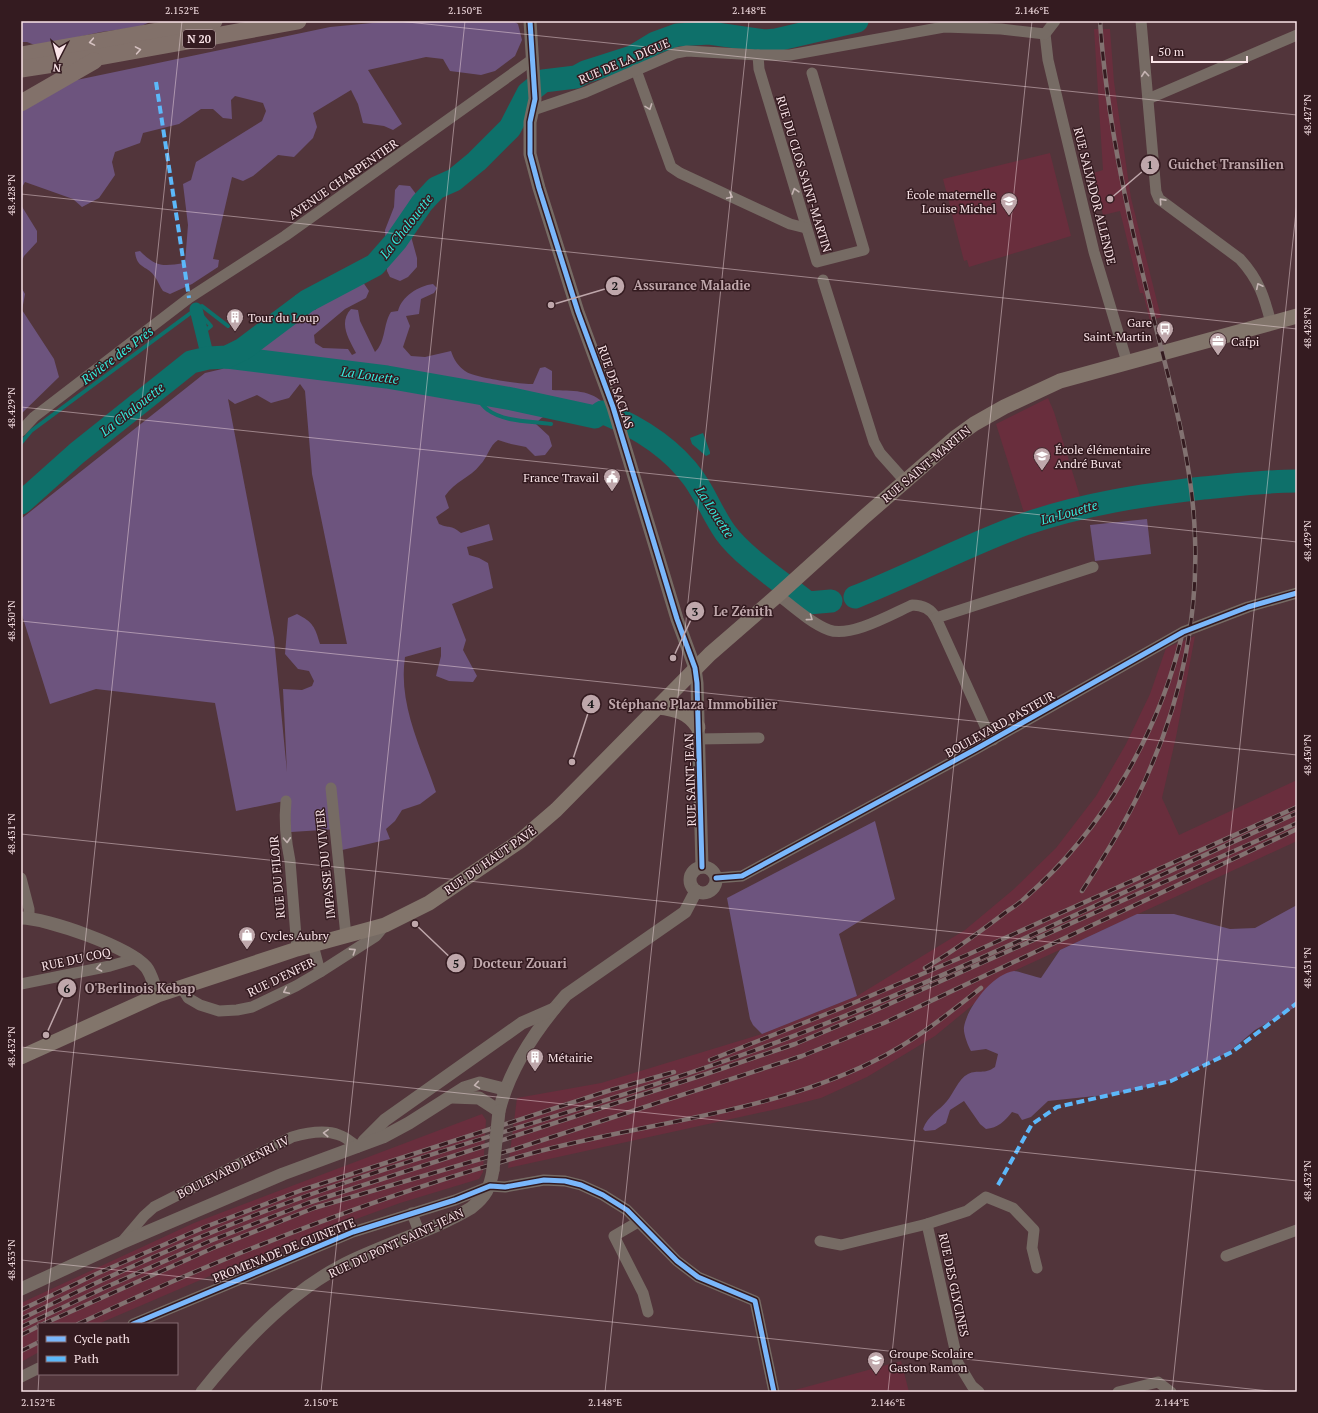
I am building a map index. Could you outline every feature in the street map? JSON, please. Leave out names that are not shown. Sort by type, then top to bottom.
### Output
[{"type":"main road","name":"N 20","points":[[21,55],[214,21]]},
{"type":"main road","name":"N 20","points":[[21,69],[99,57],[298,21]]},
{"type":"main road","points":[[21,103],[35,93],[75,73],[99,57]]},
{"type":"main road","name":"RUE SAINT-MARTIN","points":[[695,668],[956,437],[1004,407],[1060,381],[1297,316]]},
{"type":"main road","name":"RUE DU HAUT PAVÉ","points":[[21,1056],[158,995],[304,948],[385,925],[429,903],[520,841],[556,810],[695,668]]},
{"type":"main road","points":[[658,707],[681,710],[692,719],[698,733]]},
{"type":"street","name":"RUE DE SACLAS","points":[[530,21],[535,78],[534,104],[530,122],[530,154],[539,188],[578,312],[614,409],[677,619],[695,668]]},
{"type":"street","points":[[1045,34],[1055,22]]},
{"type":"street","points":[[1140,23],[1156,192],[1159,199],[1240,259],[1249,270],[1261,290],[1271,323]]},
{"type":"street","name":"RUE DE LA DIGUE","points":[[534,104],[586,92],[676,53],[687,51],[758,55],[790,55],[944,27],[1001,29],[1045,34]]},
{"type":"street","name":"RUE SALVADOR ALLENDE","points":[[1045,34],[1048,60],[1092,246],[1127,362]]},
{"type":"street","points":[[1148,98],[1297,35]]},
{"type":"street","name":"RUE DU CLOS SAINT-MARTIN","points":[[758,55],[759,69],[817,262],[864,250],[812,73]]},
{"type":"street","name":"AVENUE CHARPENTIER","points":[[21,431],[40,413],[190,298],[285,236],[533,59]]},
{"type":"street","points":[[636,70],[671,168],[790,224],[806,228]]},
{"type":"street","points":[[823,280],[874,442],[880,453],[905,481]]},
{"type":"street","points":[[936,618],[1093,568]]},
{"type":"street","name":"BOULEVARD PASTEUR","points":[[716,878],[742,876],[993,740],[1183,632],[1248,607],[1297,593]]},
{"type":"street","points":[[779,594],[821,627],[836,632],[853,630],[912,605],[925,607],[936,618],[986,728],[993,740]]},
{"type":"street","name":"RUE SAINT-JEAN","points":[[695,668],[702,867]]},
{"type":"street","points":[[698,733],[759,738]]},
{"type":"street","name":"IMPASSE DU VIVIER","points":[[331,788],[346,936]]},
{"type":"street","name":"RUE DU FILOIR","points":[[286,801],[285,812],[287,848],[304,948],[320,972]]},
{"type":"street","points":[[702,867],[711,870],[716,878],[716,884],[710,892],[704,893],[696,891],[692,886],[691,877],[696,869],[702,867]]},
{"type":"street","points":[[21,878],[29,909],[25,918],[66,928],[137,958],[147,968],[158,995]]},
{"type":"street","points":[[452,1097],[479,1098],[499,1111],[504,1089],[513,1069],[554,1009],[566,995],[685,912],[696,891]]},
{"type":"street","name":"RUE D'ENFER","points":[[182,988],[188,998],[200,1005],[219,1011],[237,1010],[266,1001],[320,972],[376,936],[385,925]]},
{"type":"street","name":"RUE DU COQ","points":[[21,984],[110,966],[137,958]]},
{"type":"street","name":"BOULEVARD HENRI IV","points":[[358,1147],[385,1120],[522,1023],[554,1009]]},
{"type":"street","name":"BOULEVARD HENRI IV","points":[[21,1289],[121,1243],[283,1174],[358,1147],[410,1123],[464,1088],[480,1083],[504,1089]]},
{"type":"street","name":"RUE DU PONT SAINT-JEAN","points":[[202,1392],[245,1343],[291,1300],[341,1266],[471,1208],[483,1196],[490,1186],[499,1111]]},
{"type":"street","name":"BOULEVARD HENRI IV","points":[[121,1243],[154,1207],[292,1137],[305,1133],[328,1132],[340,1135],[358,1147]]},
{"type":"street","points":[[490,1186],[505,1187],[544,1180],[565,1181],[581,1184],[603,1195],[627,1210],[677,1261],[698,1277],[755,1301],[774,1392]]},
{"type":"street","name":"PROMENADE DE GUINETTE","points":[[135,1323],[353,1232],[455,1200],[490,1186]]},
{"type":"street","name":"RUE DES GLYCINES","points":[[820,1242],[841,1245],[927,1224],[967,1212],[986,1197],[1013,1208],[1034,1230],[1032,1248],[1037,1268]]},
{"type":"street","points":[[412,1213],[419,1232]]},
{"type":"street","points":[[638,1222],[614,1236],[643,1293],[648,1312]]},
{"type":"street","name":"RUE DES GLYCINES","points":[[927,1224],[958,1363],[972,1386],[979,1392]]},
{"type":"street","points":[[1226,1256],[1297,1230]]},
{"type":"street","points":[[21,1377],[38,1368]]},
{"type":"street","points":[[1118,1392],[1158,1382],[1171,1392]]},
{"type":"shaded area","points":[[21,21],[152,21],[139,27],[101,32],[37,46],[27,42],[21,42]]},
{"type":"shaded area","points":[[393,21],[513,21],[518,24],[522,40],[515,56],[495,71],[481,75],[450,71],[443,59],[426,57],[368,70],[402,124],[393,130],[384,126],[363,123],[358,104],[351,90],[313,113],[317,127],[313,138],[294,157],[278,155],[253,176],[243,181],[232,177],[213,259],[219,260],[218,267],[192,284],[170,294],[163,291],[152,273],[140,265],[136,258],[135,252],[140,251],[156,263],[171,265],[185,263],[188,225],[183,184],[191,180],[196,162],[262,121],[266,111],[263,103],[235,96],[231,100],[232,119],[223,118],[213,109],[201,109],[179,124],[143,133],[140,143],[115,152],[112,162],[115,175],[99,198],[82,207],[73,199],[25,182],[21,189],[21,110],[67,82],[330,27]]},
{"type":"shaded area","points":[[1094,29],[1110,29],[1114,82],[1131,198],[1161,317],[1150,321],[1143,293],[1140,293],[1120,211],[1103,215],[1093,173],[1103,170]]},
{"type":"shaded area","name":"École maternelle Louise Michel","points":[[1050,153],[1071,236],[969,267],[967,260],[964,261],[943,179]]},
{"type":"shaded area","points":[[399,185],[410,186],[416,194],[411,209],[409,229],[417,258],[417,267],[408,277],[400,281],[390,277],[387,271],[385,230],[394,207],[395,190]]},
{"type":"shaded area","points":[[21,205],[37,231],[37,242],[24,256],[21,263]]},
{"type":"shaded area","points":[[347,272],[356,272],[369,291],[366,298],[345,309],[314,335],[315,343],[323,348],[348,349],[352,355],[356,353],[348,337],[345,325],[347,314],[351,309],[358,310],[360,321],[375,352],[379,348],[383,338],[388,317],[391,312],[398,311],[407,296],[416,289],[433,284],[437,288],[434,293],[421,299],[419,314],[406,316],[410,326],[403,347],[411,356],[425,357],[451,351],[458,365],[470,374],[527,384],[533,384],[540,368],[545,367],[552,371],[552,390],[588,393],[600,400],[605,405],[603,413],[557,412],[542,418],[536,424],[549,436],[552,446],[545,455],[535,456],[526,447],[498,440],[495,442],[483,462],[472,473],[453,487],[445,496],[449,508],[436,517],[439,524],[457,530],[461,533],[489,524],[493,540],[467,547],[469,555],[488,563],[493,588],[452,604],[466,640],[463,650],[477,676],[473,682],[449,681],[436,676],[441,656],[441,647],[405,657],[405,692],[408,709],[412,726],[436,792],[420,804],[402,810],[395,821],[386,829],[390,839],[342,850],[338,829],[291,832],[289,800],[236,811],[215,703],[96,689],[50,704],[21,612],[21,519],[205,373],[222,369],[263,344],[276,318],[296,295],[306,293],[315,310],[325,300],[336,294]],"holes":[[[300,384],[305,391],[312,474],[347,644],[320,644],[315,629],[307,620],[297,614],[288,618],[285,654],[298,669],[309,671],[314,681],[312,686],[302,690],[283,689],[287,772],[274,638],[228,399],[235,404],[257,395],[271,403],[289,398]]]},
{"type":"shaded area","points":[[21,287],[25,294],[22,310],[54,359],[59,377],[21,414]]},
{"type":"shaded area","name":"École élémentaire André Buvat","points":[[1048,398],[1054,412],[1082,503],[1026,519],[996,424]]},
{"type":"shaded area","points":[[1147,519],[1151,554],[1095,561],[1090,525]]},
{"type":"shaded area","points":[[1195,636],[1176,737],[1162,798],[1179,835],[1297,780],[1297,841],[1014,971],[935,1036],[867,1077],[821,1098],[508,1168],[517,1098],[601,1083],[762,1034],[857,996],[965,930],[1014,889],[1056,848],[1096,796],[1126,744],[1150,694],[1166,648]]},
{"type":"shaded area","points":[[875,821],[895,899],[839,934],[857,996],[762,1034],[753,1025],[750,1019],[727,898]]},
{"type":"shaded area","points":[[1297,905],[1297,1006],[1255,1030],[1229,1052],[1179,1077],[1156,1085],[1114,1094],[1048,1101],[1031,1117],[1022,1120],[1018,1114],[1012,1112],[1001,1124],[986,1129],[980,1124],[964,1101],[950,1110],[946,1123],[935,1130],[925,1131],[923,1129],[928,1120],[950,1098],[965,1076],[972,1073],[988,1071],[995,1067],[998,1054],[986,1049],[971,1051],[968,1046],[964,1027],[966,1019],[975,1002],[997,978],[1014,971],[1041,978],[1060,950],[1137,914],[1174,914],[1230,929],[1255,928]]},
{"type":"shaded area","points":[[482,1114],[486,1120],[483,1172],[479,1179],[400,1203],[307,1237],[219,1272],[100,1323],[38,1323],[38,1353],[21,1362],[21,1303],[194,1223]]},
{"type":"shaded area","name":"Groupe Scolaire Gaston Ramon","points":[[901,1361],[909,1392],[795,1392],[795,1390]]},
{"type":"water","points":[[703,433],[710,452],[710,454],[706,456],[692,444],[690,438]]},
{"type":"waterway","name":"La Chalouette","points":[[21,503],[77,453],[191,362],[208,358],[227,357],[243,349],[307,301],[375,265],[396,241],[422,203],[436,188],[454,180],[477,161],[510,128],[528,93],[543,81],[576,77],[585,72],[632,57],[655,43],[677,35],[709,33],[765,41],[776,40],[857,21]]},
{"type":"waterway","name":"Rivière des Prés","points":[[21,443],[31,431],[196,309],[202,306],[228,326]]},
{"type":"waterway","points":[[196,309],[211,326],[201,334],[208,358]]},
{"type":"waterway","points":[[196,309],[208,358]]},
{"type":"waterway","name":"La Louette","points":[[227,357],[387,377],[512,399],[595,417],[602,412],[640,431],[675,457],[694,479],[725,532],[742,551],[808,603],[831,601]]},
{"type":"waterway","points":[[474,393],[480,402],[494,414],[510,419],[551,424]]},
{"type":"waterway","name":"La Louette","points":[[855,597],[1003,532],[1069,511],[1136,497],[1203,488],[1250,483],[1297,481]]},
{"type":"railway","points":[[1082,891],[1129,813],[1145,781],[1163,738],[1180,682],[1186,654],[1191,625],[1195,567],[1193,511],[1186,457],[1175,404],[1128,212],[1108,98],[1100,21]]},
{"type":"railway","points":[[925,968],[964,943],[1020,902],[1054,870],[1080,841],[1104,809],[1125,776],[1144,741],[1160,705],[1173,668],[1183,631]]},
{"type":"railway","points":[[710,1060],[844,1007],[967,955],[1297,807]]},
{"type":"railway","points":[[21,1319],[162,1253],[270,1209],[362,1177],[642,1089],[753,1051],[822,1025],[959,968],[1297,813]]},
{"type":"railway","points":[[21,1327],[210,1241],[308,1203],[795,1044],[878,1009],[1297,823]]},
{"type":"railway","points":[[45,1323],[213,1248],[314,1208],[515,1149],[802,1056],[884,1023],[1297,829]]},
{"type":"railway","points":[[80,1323],[244,1252],[356,1209],[414,1189],[529,1154],[572,1143],[747,1106],[790,1094],[831,1080],[872,1062],[901,1046],[942,1018],[981,988]]},
{"type":"railway","points":[[21,1310],[96,1274],[205,1227],[302,1190],[611,1090],[674,1072]]},
{"type":"railway","points":[[21,1335],[38,1326]]},
{"type":"railway","points":[[21,1351],[38,1342]]},
{"type":"marked path","points":[[156,82],[189,298]]},
{"type":"marked path","points":[[998,1185],[1032,1124],[1057,1107],[1171,1081],[1232,1052],[1297,1003]]},
{"type":"cycle path","points":[[530,21],[535,99],[530,122],[530,154],[539,188],[578,312],[613,407],[677,619],[695,668],[697,683],[702,867]]},
{"type":"cycle path","points":[[716,878],[742,876],[976,749],[1183,632],[1248,607],[1297,593]]},
{"type":"cycle path","points":[[135,1323],[353,1232],[455,1200],[490,1186],[505,1187],[544,1180],[565,1181],[581,1185],[603,1195],[627,1210],[677,1261],[698,1277],[755,1301],[774,1392]]},
{"type":"place","name":"Guichet Transilien","points":[[1110,199]]},
{"type":"place","name":"École maternelle Louise Michel","points":[[1009,216]]},
{"type":"place","name":"Assurance Maladie","points":[[551,305]]},
{"type":"place","name":"Tour du Loup","points":[[235,332]]},
{"type":"place","name":"Gare Saint-Martin","points":[[1165,344]]},
{"type":"place","name":"Cafpi","points":[[1218,356]]},
{"type":"place","name":"École élémentaire André Buvat","points":[[1042,471]]},
{"type":"place","name":"France Travail","points":[[612,492]]},
{"type":"place","name":"Le Zénith","points":[[673,658]]},
{"type":"place","name":"Stéphane Plaza Immobilier","points":[[572,762]]},
{"type":"place","name":"Docteur Zouari","points":[[415,924]]},
{"type":"place","name":"Cycles Aubry","points":[[247,950]]},
{"type":"place","name":"O'Berlinois Kebap","points":[[46,1035]]},
{"type":"place","name":"Métairie","points":[[535,1072]]},
{"type":"place","name":"Groupe Scolaire Gaston Ramon","points":[[876,1375]]}]
